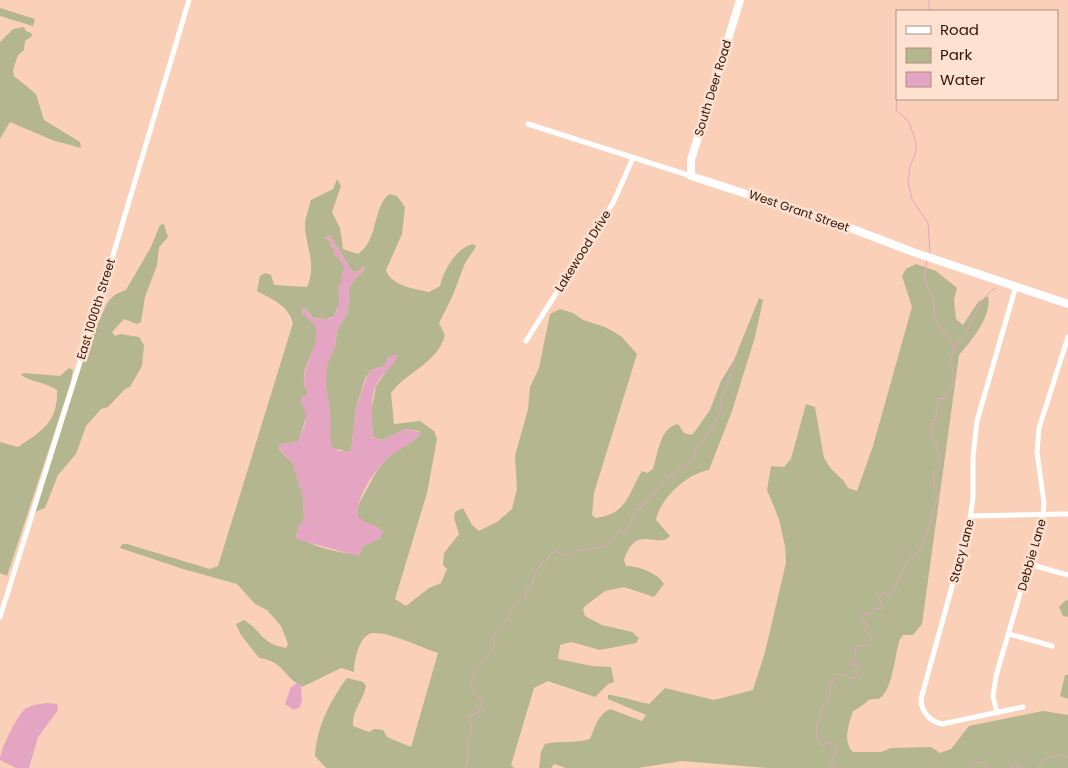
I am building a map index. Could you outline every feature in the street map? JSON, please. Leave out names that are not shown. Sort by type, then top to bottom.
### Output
[{"type":"main road","name":"South Deer Road","points":[[691,176],[691,160],[740,0]]},
{"type":"main road","name":"West Grant Street","points":[[691,176],[845,226],[913,252],[1068,304]]},
{"type":"street","name":"East 1000th Street","points":[[0,617],[105,282],[189,0]]},
{"type":"street","name":"West Grant Street","points":[[528,124],[691,176]]},
{"type":"street","name":"Lakewood Drive","points":[[526,341],[613,203],[633,158]]},
{"type":"street","name":"Stacy Lane","points":[[1016,286],[975,429],[971,516],[922,691],[921,703],[932,720],[942,724],[1023,708]]},
{"type":"street","name":"Debbie Lane","points":[[996,714],[993,696],[994,683],[1043,516],[1044,503],[1037,452],[1039,428],[1068,337]]},
{"type":"street","points":[[971,516],[1068,514]]},
{"type":"street","points":[[1029,564],[1068,575]]},
{"type":"street","points":[[1008,634],[1052,646]]},
{"type":"green space","points":[[0,8],[35,19],[33,26],[0,16]]},
{"type":"green space","points":[[24,27],[32,36],[25,41],[24,50],[18,55],[13,70],[14,76],[36,94],[44,120],[80,142],[81,148],[52,140],[10,122],[0,139],[0,42],[13,29]]},
{"type":"green space","points":[[337,179],[341,186],[332,212],[340,228],[343,249],[358,254],[365,248],[373,232],[384,200],[389,194],[397,196],[405,207],[402,234],[386,270],[393,280],[404,286],[429,292],[440,286],[444,273],[456,254],[468,246],[474,244],[476,247],[465,263],[453,295],[439,323],[445,335],[441,345],[429,360],[391,393],[394,424],[420,421],[434,431],[437,439],[427,493],[395,599],[406,606],[429,588],[441,583],[447,569],[443,565],[444,553],[459,534],[454,518],[455,512],[463,508],[472,525],[479,531],[497,522],[512,509],[517,489],[515,456],[528,409],[530,387],[539,368],[550,314],[560,309],[573,313],[583,320],[605,327],[621,336],[637,354],[594,493],[592,515],[596,518],[606,516],[620,507],[625,502],[642,471],[647,473],[653,469],[663,436],[667,430],[678,424],[684,433],[693,434],[710,410],[721,381],[734,360],[759,298],[763,300],[755,337],[732,411],[709,470],[684,481],[663,503],[656,520],[670,536],[660,540],[641,539],[635,542],[624,560],[626,566],[647,571],[664,584],[654,597],[624,587],[605,591],[585,606],[583,610],[585,616],[602,625],[632,632],[639,638],[636,643],[600,650],[571,642],[560,645],[558,659],[592,666],[611,667],[614,682],[608,684],[595,697],[548,681],[534,688],[511,765],[514,768],[326,768],[315,756],[318,734],[325,714],[347,678],[363,682],[366,686],[354,715],[353,726],[369,732],[374,729],[383,730],[387,737],[411,747],[438,653],[389,635],[369,634],[358,648],[354,672],[341,668],[302,687],[279,666],[259,658],[241,635],[236,624],[244,620],[271,643],[286,648],[288,644],[281,626],[267,610],[255,604],[237,584],[183,569],[120,548],[122,544],[127,544],[210,569],[218,566],[293,323],[284,307],[257,291],[260,276],[265,273],[271,275],[274,285],[307,287],[311,263],[305,226],[307,213],[311,200],[333,189]],"holes":[[[330,235],[352,271],[356,272],[365,266],[363,272],[356,277],[349,288],[348,312],[337,331],[335,347],[327,364],[325,380],[330,414],[330,444],[332,448],[351,451],[356,408],[365,379],[371,370],[385,366],[388,357],[397,356],[376,386],[371,412],[373,437],[383,440],[405,429],[420,431],[417,438],[383,463],[361,499],[358,517],[364,522],[378,527],[383,532],[379,539],[363,546],[359,555],[326,549],[296,536],[304,519],[303,496],[293,464],[279,449],[280,444],[298,442],[307,415],[302,404],[308,393],[304,384],[304,375],[317,334],[316,327],[303,314],[302,307],[313,318],[327,319],[334,316],[341,299],[338,287],[342,283],[341,277],[345,268],[334,248],[330,246],[331,241],[325,238]]]},
{"type":"green space","points":[[164,224],[168,237],[159,247],[157,265],[145,297],[141,322],[137,324],[124,319],[112,332],[115,336],[120,334],[139,337],[144,345],[142,366],[130,387],[125,389],[108,407],[101,409],[86,426],[76,454],[58,475],[45,508],[35,512],[93,330],[112,297],[126,290],[151,247],[160,225]]},
{"type":"green space","points":[[916,264],[936,271],[957,288],[954,300],[956,319],[963,325],[978,302],[988,296],[987,312],[980,328],[959,355],[922,624],[913,635],[903,635],[900,639],[891,679],[884,693],[880,698],[869,700],[853,711],[847,732],[848,743],[853,752],[881,752],[891,748],[931,747],[940,753],[951,749],[969,726],[1043,711],[1068,715],[1068,768],[768,768],[682,761],[638,768],[566,768],[554,764],[551,768],[539,768],[541,752],[545,744],[590,739],[600,717],[610,709],[642,721],[646,715],[608,699],[608,695],[649,704],[665,688],[714,700],[753,690],[765,652],[786,563],[785,546],[779,519],[767,490],[771,466],[784,467],[791,459],[806,404],[815,407],[824,458],[848,488],[857,491],[873,446],[912,307],[902,276],[906,269]]},
{"type":"green space","points":[[69,368],[73,370],[71,382],[7,576],[0,573],[0,442],[18,447],[47,424],[55,410],[57,390],[21,375],[24,373],[60,376]]},
{"type":"green space","points":[[1066,600],[1068,601],[1068,617],[1063,616],[1059,607]]},
{"type":"green space","points":[[1065,675],[1068,675],[1068,699],[1060,696]]},
{"type":"water","points":[[330,235],[352,271],[356,272],[365,266],[362,273],[356,277],[349,288],[348,312],[337,331],[335,347],[327,364],[326,387],[330,411],[331,446],[339,451],[351,451],[356,408],[366,379],[371,370],[385,366],[386,359],[395,354],[398,356],[396,360],[379,380],[374,392],[372,407],[373,437],[383,440],[405,429],[420,432],[412,442],[387,459],[368,482],[363,492],[358,509],[358,517],[364,522],[378,527],[383,532],[379,539],[363,546],[358,556],[296,539],[298,527],[304,519],[303,496],[293,464],[278,447],[280,444],[298,442],[306,422],[306,413],[301,403],[301,398],[308,393],[304,383],[305,373],[316,332],[313,323],[304,316],[302,307],[312,318],[326,319],[335,315],[338,307],[338,287],[342,283],[341,277],[345,268],[342,266],[341,259],[334,255],[334,248],[330,246],[331,241],[325,238]]},
{"type":"water","points":[[297,683],[301,685],[302,700],[300,707],[294,710],[285,704],[291,687]]},
{"type":"water","points":[[49,703],[57,704],[58,710],[38,737],[29,768],[16,768],[0,760],[9,734],[23,711],[32,706]]},
{"type":"waterway","points":[[929,0],[929,10]]},
{"type":"waterway","points":[[897,100],[896,110],[909,122],[916,142],[916,151],[910,167],[908,182],[912,199],[928,223],[930,253]]},
{"type":"waterway","points":[[927,259],[924,278],[933,300],[934,318],[955,349]]},
{"type":"waterway","points":[[838,768],[829,763],[837,754],[837,746],[827,742],[823,746],[819,742],[816,729],[822,706],[828,702],[830,688],[836,674],[846,675],[851,679],[855,678],[860,665],[853,666],[850,664],[854,658],[856,646],[868,645],[872,638],[865,631],[867,625],[862,619],[865,613],[867,612],[870,616],[875,609],[883,608],[879,598],[883,592],[891,595],[905,565],[918,553],[925,538],[940,491],[934,488],[933,472],[938,471],[940,466],[936,443],[930,439],[934,434],[930,424],[936,423],[936,413],[940,398],[946,399],[954,381],[951,376],[954,372],[950,363],[955,347],[966,334],[982,301],[996,288]]},
{"type":"waterway","points":[[466,768],[468,763],[468,741],[472,729],[468,717],[479,712],[482,701],[471,688],[474,673],[478,665],[493,651],[494,642],[492,637],[504,622],[510,618],[514,605],[519,600],[526,598],[526,591],[530,587],[537,569],[555,551],[566,555],[580,550],[602,547],[611,542],[617,533],[627,529],[636,510],[667,478],[694,459],[696,449],[710,432],[721,411],[721,400],[735,364]]},
{"type":"waterway","points":[[1038,768],[1044,759],[1061,754],[1068,758]]},
{"type":"waterway","points":[[968,768],[976,762],[983,763],[990,768]]},
{"type":"waterway","points":[[1009,768],[1016,763],[1022,768]]}]
